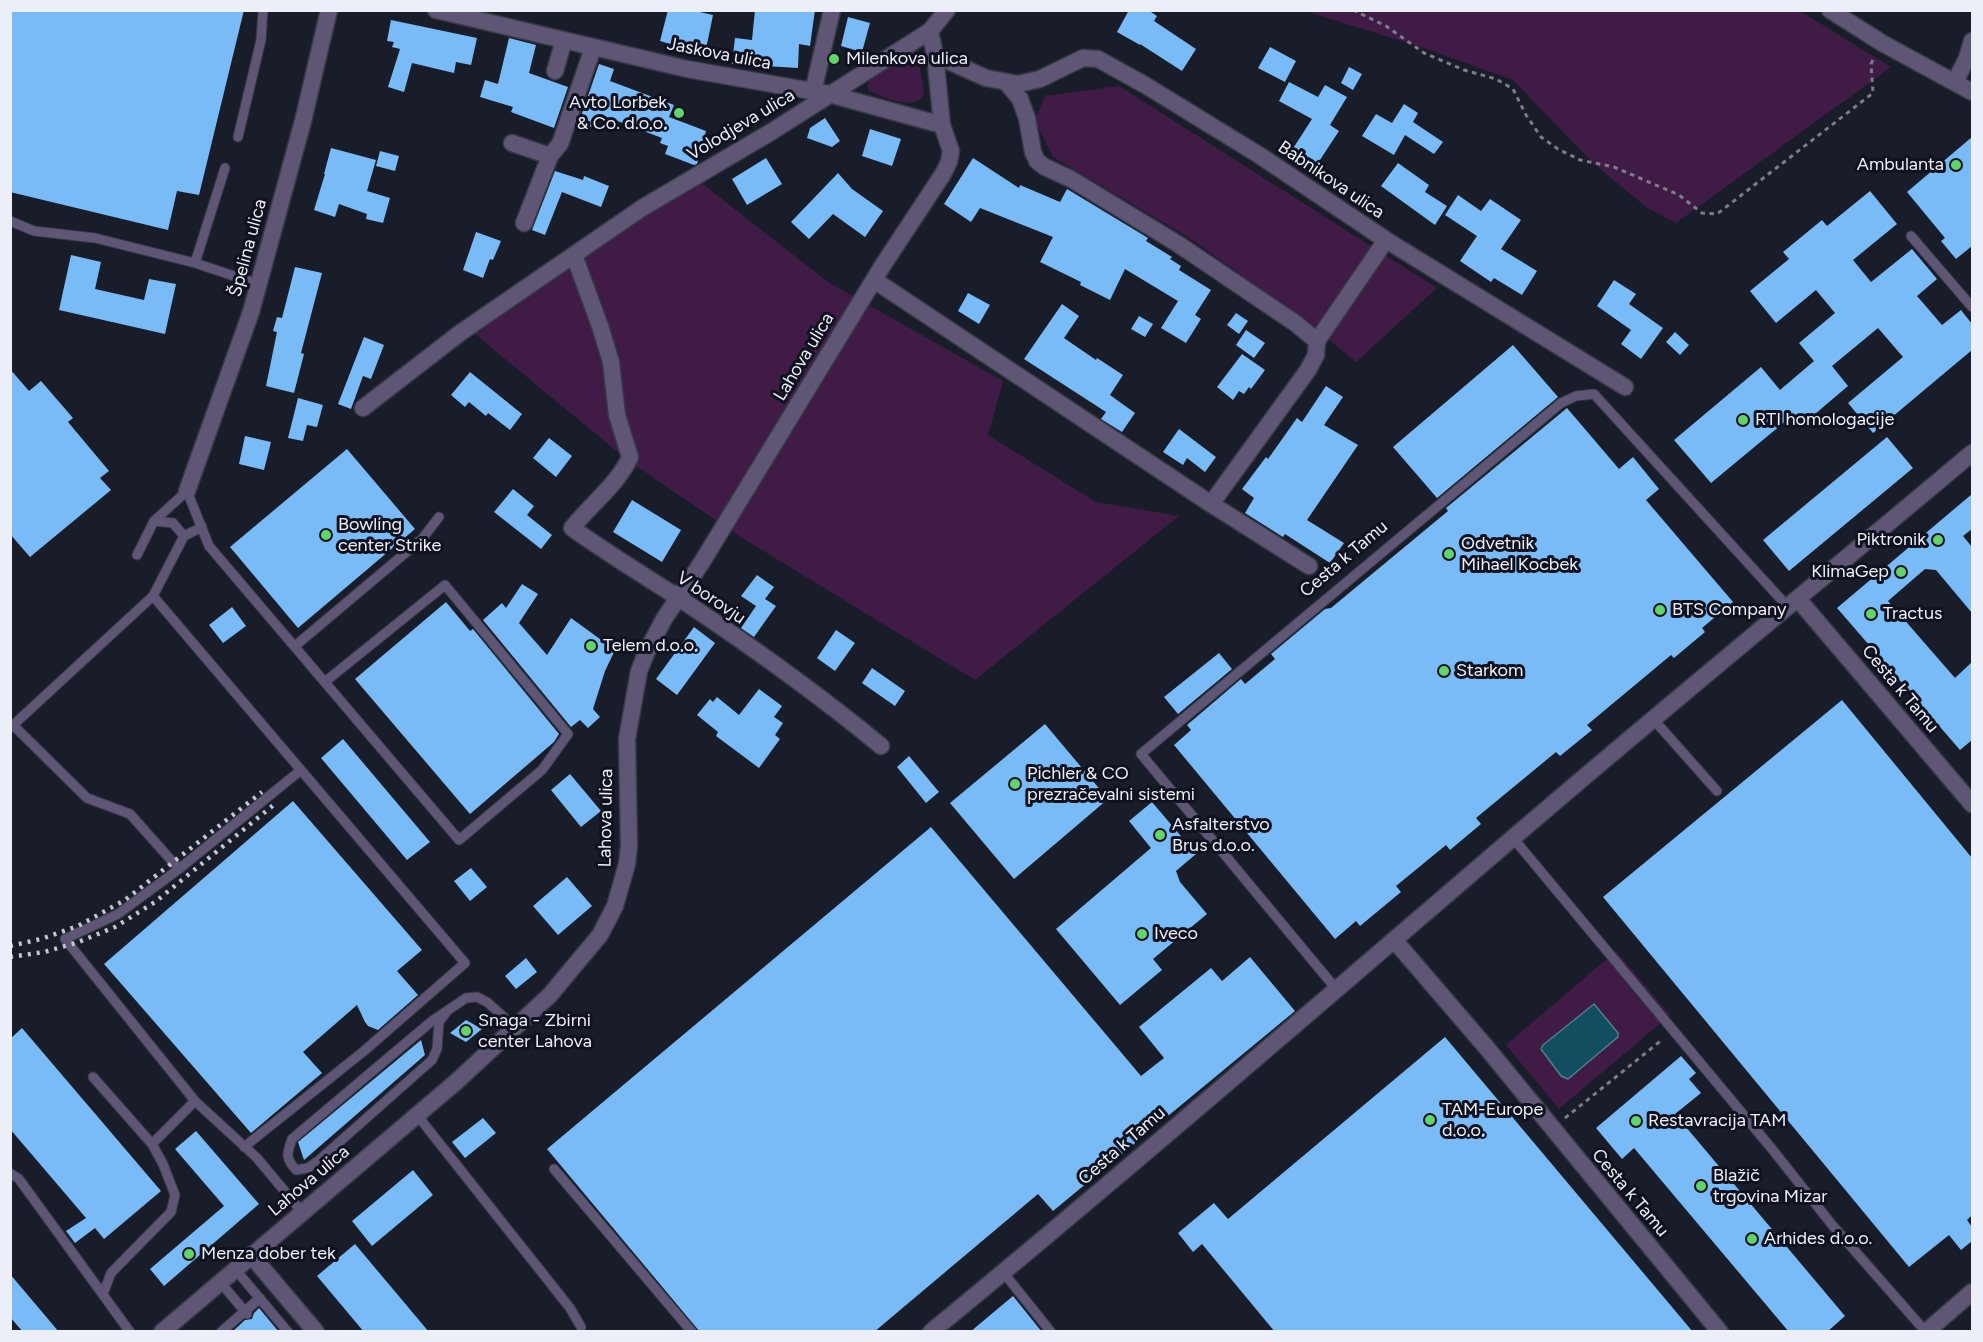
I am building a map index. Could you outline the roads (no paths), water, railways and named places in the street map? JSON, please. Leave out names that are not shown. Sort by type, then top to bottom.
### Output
[{"type":"street","name":"Špelina ulica","points":[[188,491],[251,312],[303,121],[329,10]]},
{"type":"street","name":"Jaskova ulica","points":[[436,10],[489,17],[593,48],[687,69],[821,93],[942,125]]},
{"type":"street","points":[[821,93],[832,10]]},
{"type":"street","name":"Volodjeva ulica","points":[[363,408],[460,333],[642,208],[771,132],[821,93],[930,31],[947,10]]},
{"type":"street","points":[[1830,10],[1972,92]]},
{"type":"street","points":[[930,31],[935,55],[942,125]]},
{"type":"street","points":[[555,71],[564,40]]},
{"type":"street","points":[[1955,82],[1972,42]]},
{"type":"street","points":[[524,223],[550,156],[560,144],[593,48]]},
{"type":"street","name":"Babnikova ulica","points":[[935,55],[986,78],[1018,84],[1040,79],[1083,58],[1098,59],[1259,155],[1386,240],[1625,387]]},
{"type":"street","points":[[1006,82],[1020,99],[1027,118],[1033,152],[1037,161],[1045,168],[1071,179],[1178,244],[1317,341]]},
{"type":"street","name":"Lahova ulica","points":[[162,1332],[515,1027],[550,995],[600,934],[615,906],[623,881],[629,846],[627,739],[639,671],[647,651],[874,280],[943,174],[951,151],[942,125]]},
{"type":"street","points":[[512,143],[550,156]]},
{"type":"street","points":[[1211,504],[1308,370],[1316,355],[1317,341],[1386,240]]},
{"type":"street","name":"V borovju","points":[[574,255],[611,362],[617,415],[630,457],[619,476],[572,528],[803,685],[849,718],[881,746]]},
{"type":"street","points":[[874,280],[1211,504],[1309,566]]},
{"type":"street","name":"Cesta k Tamu","points":[[931,1332],[1395,941],[1513,838],[1972,453]]},
{"type":"street","name":"Cesta k Tamu","points":[[1793,603],[1972,804]]},
{"type":"street","name":"Cesta k Tamu","points":[[1395,941],[1486,1047],[1720,1332]]},
{"type":"street","points":[[251,1255],[316,1332]]},
{"type":"street","points":[[1926,1332],[1972,1292]]},
{"type":"lane","points":[[238,137],[261,40],[263,10]]},
{"type":"lane","points":[[195,263],[225,168]]},
{"type":"lane","points":[[10,221],[34,231],[95,238],[195,263],[258,284]]},
{"type":"lane","points":[[1911,236],[1972,307]]},
{"type":"lane","name":"Cesta k Tamu","points":[[1337,990],[1141,754],[1561,403],[1576,396],[1594,394],[1793,603]]},
{"type":"lane","points":[[137,555],[154,521],[188,491],[209,546],[459,840],[542,770],[568,734],[444,585],[326,681]]},
{"type":"lane","points":[[295,646],[422,539],[438,517]]},
{"type":"lane","points":[[154,521],[173,523],[184,536]]},
{"type":"lane","points":[[179,869],[130,814],[87,798],[12,727],[153,596],[184,536],[202,527]]},
{"type":"lane","points":[[153,596],[465,963],[364,1052],[244,1147]]},
{"type":"lane","points":[[1654,720],[1717,791]]},
{"type":"lane","points":[[301,770],[179,869],[118,914],[65,939],[195,1101],[256,1158],[302,1212]]},
{"type":"lane","points":[[1513,838],[1772,1149],[1833,1226],[1926,1332]]},
{"type":"lane","points":[[448,1010],[439,1022],[437,1049],[432,1060],[318,1161],[308,1168],[296,1170],[290,1164],[287,1153],[292,1139],[432,1021],[448,1010],[466,998],[477,997],[487,1002],[515,1027]]},
{"type":"lane","points":[[93,1077],[152,1144],[163,1164],[175,1195],[171,1212],[111,1273],[103,1294]]},
{"type":"lane","points":[[152,1144],[195,1101]]},
{"type":"lane","points":[[417,1114],[570,1308],[581,1327]]},
{"type":"lane","points":[[554,1169],[692,1332]]},
{"type":"lane","points":[[10,1173],[19,1179],[130,1332]]},
{"type":"lane","points":[[235,1269],[288,1332]]},
{"type":"lane","points":[[1003,1272],[1051,1332]]},
{"type":"lane","points":[[220,1282],[246,1314]]},
{"type":"lane","points":[[221,1332],[246,1314],[260,1298]]},
{"type":"water","points":[[1594,1004],[1618,1033],[1618,1037],[1568,1079],[1561,1076],[1541,1049]]},
{"type":"railway","points":[[10,946],[41,939],[78,926],[125,900],[262,792]]},
{"type":"railway","points":[[10,957],[44,952],[76,943],[115,927],[155,902],[276,803]]},
{"type":"place","name":"Milenkova ulica","points":[[834,59]]},
{"type":"place","name":"Avto Lorbek & Co. d.o.o.","points":[[679,113]]},
{"type":"place","name":"Ambulanta","points":[[1956,165]]},
{"type":"place","name":"RTI homologacije","points":[[1743,420]]},
{"type":"place","name":"Bowling center Strike","points":[[326,535]]},
{"type":"place","name":"Piktronik","points":[[1938,540]]},
{"type":"place","name":"Odvetnik Mihael Kocbek","points":[[1449,554]]},
{"type":"place","name":"KlimaGep","points":[[1901,572]]},
{"type":"place","name":"BTS Company","points":[[1660,610]]},
{"type":"place","name":"Tractus","points":[[1871,614]]},
{"type":"place","name":"Telem d.o.o.","points":[[591,646]]},
{"type":"place","name":"Starkom","points":[[1444,671]]},
{"type":"place","name":"Pichler & CO prezračevalni sistemi","points":[[1015,784]]},
{"type":"place","name":"Asfalterstvo Brus d.o.o.","points":[[1160,835]]},
{"type":"place","name":"Iveco","points":[[1142,934]]},
{"type":"place","name":"Snaga - Zbirni center Lahova","points":[[466,1031]]},
{"type":"place","name":"TAM-Europe d.o.o.","points":[[1430,1120]]},
{"type":"place","name":"Restavracija TAM","points":[[1636,1121]]},
{"type":"place","name":"Blažič trgovina Mizar","points":[[1701,1186]]},
{"type":"place","name":"Arhides d.o.o.","points":[[1752,1239]]},
{"type":"place","name":"Menza dober tek","points":[[189,1254]]}]
